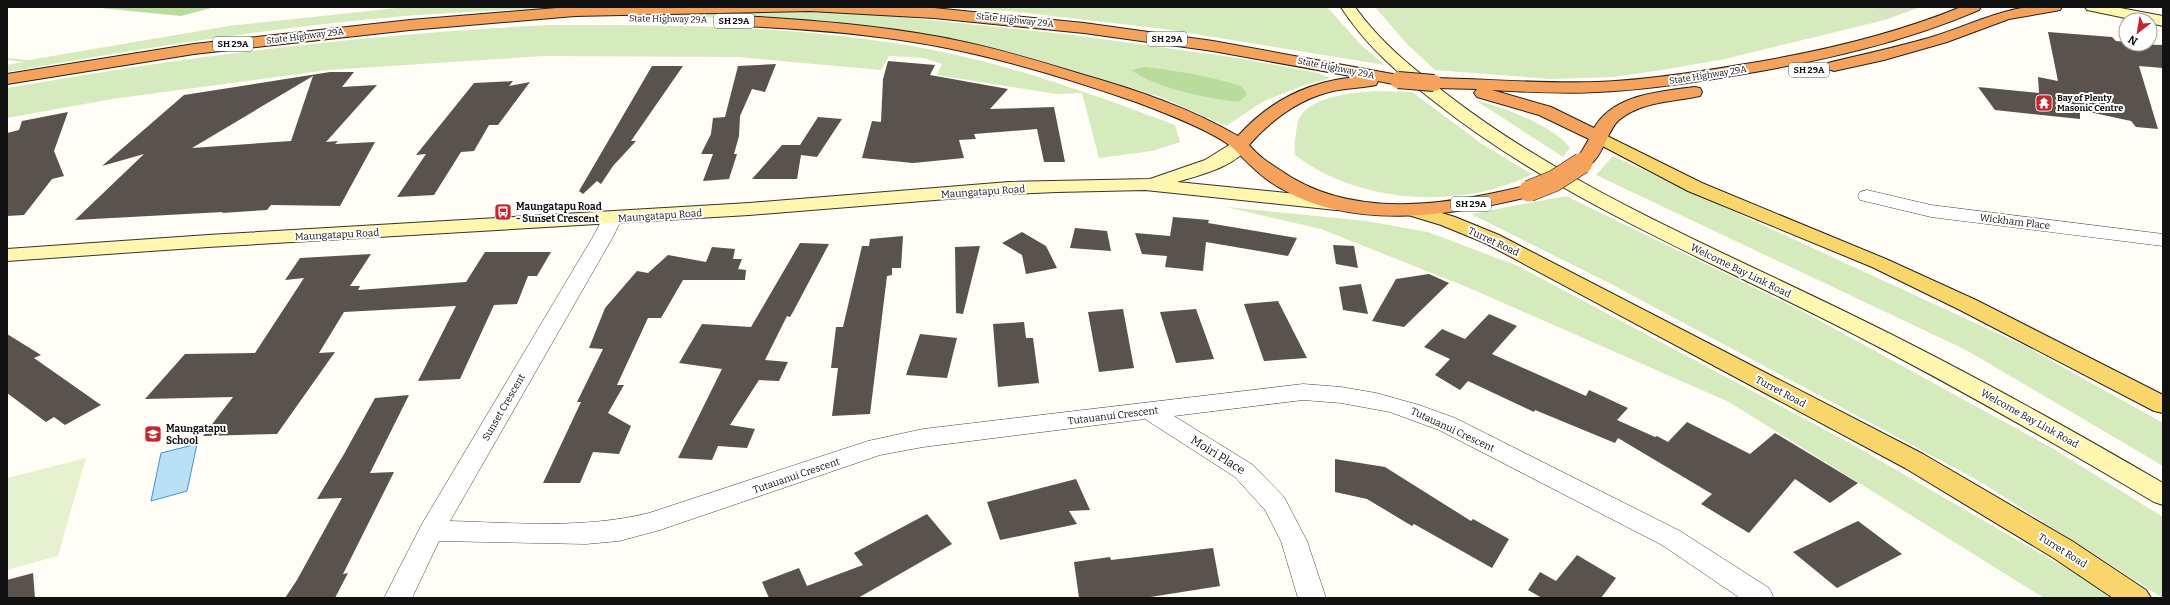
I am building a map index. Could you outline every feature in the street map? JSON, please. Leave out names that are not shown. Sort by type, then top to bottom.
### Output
[{"type":"highway","name":"State Highway 29A","points":[[7,79],[194,49],[349,30],[575,11],[810,7],[1005,18],[1166,39],[1398,80]]},
{"type":"highway","name":"State Highway 29A","points":[[1457,85],[1597,87],[1678,80],[1810,57],[1863,44],[1918,28],[1974,7]]},
{"type":"highway","name":"State Highway 29A","points":[[1599,137],[1604,126],[1614,115],[1629,106],[1646,101],[1878,57],[1941,39],[2006,15],[2056,7]]},
{"type":"highway","name":"State Highway 29A","points":[[461,21],[620,19],[728,21],[835,28],[926,39],[1003,56],[1108,88],[1182,113],[1214,128],[1240,145]]},
{"type":"highway","name":"SH 29A","points":[[1398,80],[1457,85],[1504,98],[1545,111],[1599,137],[1592,154],[1582,163],[1554,181],[1529,191],[1474,204],[1412,210],[1371,209],[1346,205],[1307,194],[1280,181],[1269,173],[1240,145],[1260,121],[1283,104],[1297,98],[1344,84],[1398,80]]},
{"type":"main road","points":[[1599,137],[1638,159],[1695,187],[1865,257],[1961,302],[2163,405]]},
{"type":"main road","name":"Turret Road","points":[[1412,210],[1448,221],[1492,239],[1900,454],[2062,549],[2136,598]]},
{"type":"street","name":"Welcome Bay Link Road","points":[[1348,7],[1393,60],[1438,98],[1496,139],[1568,183],[1650,226],[1824,310],[1988,394],[2163,495]]},
{"type":"street","points":[[2092,7],[2163,21]]},
{"type":"street","points":[[2137,7],[2163,18]]},
{"type":"street","name":"Maungatapu Road","points":[[1146,184],[1203,168],[1225,158],[1240,145]]},
{"type":"street","name":"Maungatapu Road","points":[[7,255],[208,241],[612,218],[1009,188],[1146,184],[1346,205]]},
{"type":"street","name":"Wickham Place","points":[[1867,196],[1931,211],[2163,240]]},
{"type":"street","name":"Sunset Crescent","points":[[398,598],[431,531],[604,235],[612,218]]},
{"type":"street","name":"Tutauanui Crescent","points":[[431,531],[586,534],[619,531],[651,523],[877,447],[923,438],[1302,392],[1340,393],[1411,409],[1448,424],[1671,538],[1759,596]]},
{"type":"street","name":"Moiri Place","points":[[1149,411],[1244,471],[1275,504],[1294,541],[1312,598]]},
{"type":"green space","points":[[91,7],[215,7],[181,16]]},
{"type":"green space","points":[[406,7],[596,7],[418,15],[315,25],[160,46],[7,72],[7,65],[24,62],[7,60],[7,58],[29,60],[229,26]]},
{"type":"green space","points":[[934,7],[1327,7],[1362,46],[1385,65],[1164,29],[1009,11]]},
{"type":"green space","points":[[1375,7],[1873,7],[1885,20],[1725,59],[1613,77],[1551,79],[1435,70],[1407,44]]},
{"type":"green space","points":[[1873,7],[1920,7],[1885,20]]},
{"type":"green space","points":[[806,11],[853,12],[1073,35],[1238,58],[1317,73],[1331,78],[1302,86],[1264,101],[1226,126],[1161,97],[1010,52],[964,43],[829,23],[737,18],[605,15]]},
{"type":"green space","points":[[550,25],[694,26],[790,31],[885,42],[933,50],[995,64],[1025,73],[1175,125],[1180,142],[1152,151],[1099,158],[1082,93],[1056,94],[937,75],[942,64],[924,58],[889,56],[881,70],[738,57],[543,56],[328,70],[112,99],[7,118],[7,88],[75,76],[210,56],[345,40]]},
{"type":"green space","points":[[1145,67],[1218,79],[1241,86],[1247,94],[1239,102],[1183,92],[1154,82],[1131,70]]},
{"type":"green space","points":[[1373,91],[1412,92],[1482,144],[1532,174],[1505,186],[1474,193],[1443,197],[1410,196],[1379,192],[1348,183],[1320,171],[1295,155],[1295,141],[1298,122],[1301,115],[1308,108],[1325,99]]},
{"type":"green space","points":[[1475,100],[1512,112],[1540,125],[1563,140],[1570,148],[1563,157]]},
{"type":"green space","points":[[1613,156],[2025,346],[2163,423],[2163,466],[1966,350],[1596,175]]},
{"type":"green space","points":[[1566,196],[1804,312],[2052,448],[2163,517],[2163,598],[1979,481],[1613,285],[1471,214]]},
{"type":"green space","points":[[1226,207],[1366,221],[1428,232],[1518,266],[1848,442],[2081,577],[2111,598],[2044,598],[1729,402],[1467,287],[1321,229]]},
{"type":"green space","points":[[86,458],[58,556],[7,570],[7,478]]},
{"type":"water","points":[[197,444],[187,491],[151,501],[161,453]]},
{"type":"building","points":[[2048,32],[2112,37],[2118,41],[2118,52],[2158,52],[2158,45],[2163,45],[2163,68],[2139,66],[2158,129],[2136,127],[2131,121],[2080,110],[2080,119],[1995,110],[1978,87],[2039,93],[2038,77],[2058,81]]},
{"type":"building","points":[[888,61],[935,65],[930,75],[1008,89],[990,109],[1054,107],[1065,162],[1044,162],[1037,129],[974,134],[976,139],[959,140],[964,158],[913,163],[862,158],[872,121],[881,122],[883,79]]},
{"type":"building","points":[[776,64],[765,92],[752,89],[740,116],[739,136],[734,154],[737,154],[729,179],[703,181],[713,154],[701,154],[711,134],[713,118],[725,117],[738,66]]},
{"type":"building","points":[[652,66],[683,66],[631,141],[636,141],[613,166],[601,184],[597,181],[583,194],[579,191]]},
{"type":"building","points":[[330,72],[354,72],[342,87],[377,85],[326,142],[338,141],[335,144],[375,142],[340,206],[271,205],[267,210],[75,220],[144,154],[102,166],[184,95]],"holes":[[[313,76],[291,141],[192,148]]]},
{"type":"building","points":[[513,81],[509,86],[530,82],[498,125],[489,125],[474,151],[461,152],[434,195],[397,197],[426,154],[416,155],[474,83]]},
{"type":"building","points":[[68,112],[54,151],[64,176],[52,179],[24,215],[7,216],[7,133],[19,130],[22,121]]},
{"type":"building","points":[[818,117],[842,119],[817,157],[801,155],[797,179],[752,179],[782,145],[800,145]]},
{"type":"building","points":[[1173,217],[1209,220],[1208,223],[1297,238],[1288,256],[1206,242],[1203,271],[1165,267],[1167,256],[1142,254],[1135,233],[1170,236]]},
{"type":"building","points":[[1075,228],[1107,231],[1111,251],[1070,248]]},
{"type":"building","points":[[1022,232],[1046,246],[1057,268],[1026,274],[1022,255],[1002,243]]},
{"type":"building","points":[[903,236],[901,268],[892,268],[892,275],[887,276],[870,414],[832,416],[838,368],[831,368],[836,327],[843,327],[862,246],[869,246],[870,239]]},
{"type":"building","points":[[800,243],[829,244],[793,312],[790,317],[787,316],[765,360],[788,362],[779,381],[759,380],[730,425],[755,429],[747,448],[718,446],[712,460],[678,458],[722,369],[679,363],[702,324],[751,327]]},
{"type":"building","points":[[1333,245],[1354,246],[1358,268],[1336,264]]},
{"type":"building","points":[[980,246],[963,314],[956,313],[955,247]]},
{"type":"building","points":[[712,247],[735,249],[733,259],[742,259],[738,269],[746,270],[745,280],[683,280],[661,318],[648,318],[617,385],[624,385],[608,413],[631,426],[619,454],[593,452],[580,483],[543,483],[581,402],[577,402],[603,349],[589,348],[605,308],[637,271],[648,273],[668,255],[706,262]]},
{"type":"building","points":[[485,252],[551,252],[537,276],[528,276],[517,304],[494,305],[460,379],[418,381],[456,306],[344,312],[319,353],[335,352],[277,434],[203,436],[233,397],[145,399],[185,354],[255,353],[304,278],[285,280],[300,258],[371,254],[350,286],[360,286],[358,290],[466,282]]},
{"type":"building","points":[[1429,274],[1449,283],[1404,327],[1372,321],[1396,279]]},
{"type":"building","points":[[1361,284],[1368,314],[1343,310],[1339,287]]},
{"type":"building","points":[[1278,301],[1307,358],[1264,361],[1244,304]]},
{"type":"building","points":[[1123,309],[1134,368],[1099,372],[1088,312]]},
{"type":"building","points":[[1196,309],[1214,359],[1176,363],[1160,312]]},
{"type":"building","points":[[1489,314],[1517,326],[1492,354],[1586,396],[1589,390],[1628,408],[1617,420],[1668,442],[1687,422],[1750,454],[1775,433],[1858,483],[1830,503],[1795,479],[1749,533],[1701,504],[1712,494],[1618,438],[1615,443],[1535,410],[1534,412],[1468,381],[1460,390],[1435,375],[1450,359],[1424,347],[1442,329],[1465,339]]},
{"type":"building","points":[[1024,322],[1026,338],[1033,338],[1039,383],[998,387],[993,324]]},
{"type":"building","points":[[7,334],[41,355],[34,358],[101,405],[65,425],[54,417],[46,422],[7,393]]},
{"type":"building","points":[[920,334],[957,338],[947,378],[906,375]]},
{"type":"building","points":[[409,395],[370,473],[394,472],[343,574],[348,573],[335,598],[285,598],[297,580],[342,498],[317,499],[375,398]]},
{"type":"building","points":[[1335,459],[1385,467],[1471,521],[1473,519],[1509,539],[1492,568],[1414,524],[1412,526],[1367,499],[1335,492]]},
{"type":"building","points":[[1076,479],[1090,510],[1069,511],[1077,524],[1000,540],[987,502]]},
{"type":"building","points":[[927,514],[952,544],[858,598],[769,598],[762,582],[799,568],[807,586],[863,565],[854,553]]},
{"type":"building","points":[[1858,521],[1902,554],[1837,588],[1793,552]]},
{"type":"building","points":[[1213,548],[1220,586],[1144,598],[1079,598],[1074,562],[1110,557],[1111,560]]},
{"type":"building","points":[[1577,555],[1616,578],[1601,598],[1542,598],[1528,590],[1540,572],[1556,581]]},
{"type":"building","points":[[33,573],[35,598],[7,598],[7,580]]},
{"type":"place","name":"Bay of Plenty Masonic Centre","points":[[2044,103]]},
{"type":"place","name":"Maungatapu Road - Sunset Crescent","points":[[503,212]]},
{"type":"place","name":"Maungatapu School","points":[[153,434]]}]
